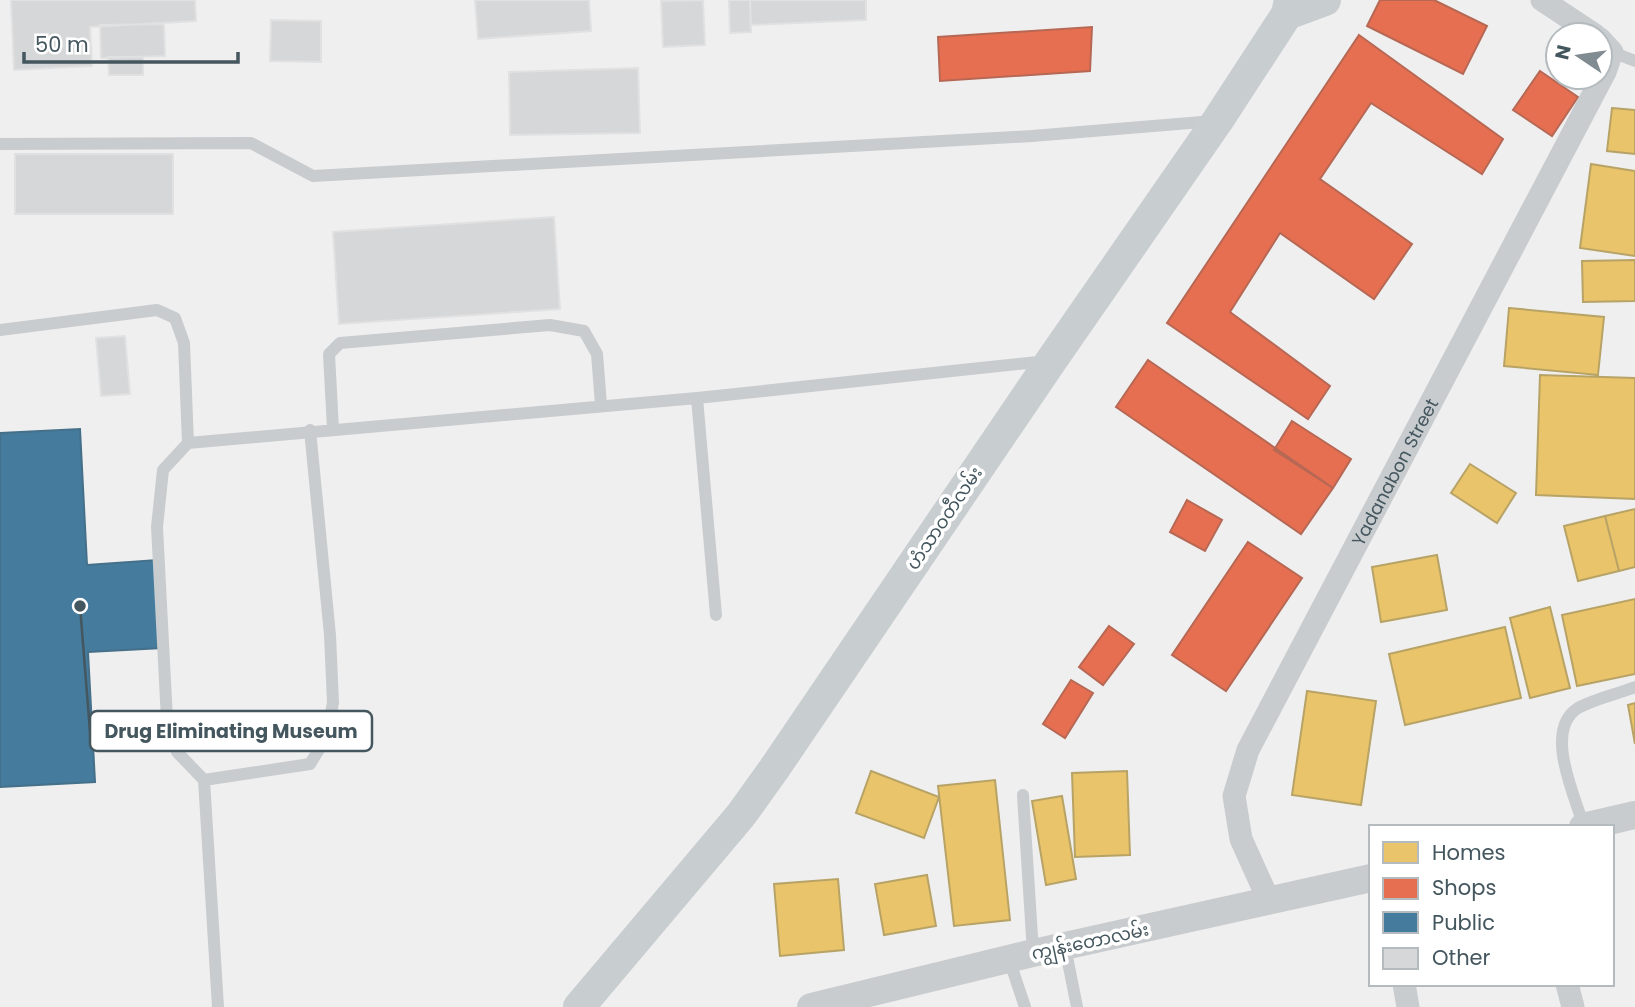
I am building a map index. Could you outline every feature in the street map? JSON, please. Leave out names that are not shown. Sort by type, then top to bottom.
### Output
[{"type":"main road","points":[[1289,7],[1325,0]]},
{"type":"main road","name":"ဟံသာဝတီလမ်း","points":[[579,1007],[741,815],[1218,120],[1289,7]]},
{"type":"street","points":[[1542,0],[1574,21]]},
{"type":"street","name":"Yadanabon Street","points":[[1269,901],[1241,839],[1234,796],[1248,750],[1595,91]]},
{"type":"street","points":[[1592,825],[1635,815]]},
{"type":"street","name":"ကျွန်းတောလမ်း","points":[[811,1007],[859,1002],[1021,956],[1369,878]]},
{"type":"street","points":[[1404,986],[1408,1007]]},
{"type":"street","points":[[1568,986],[1573,1007]]},
{"type":"lane","points":[[1614,49],[1635,61]]},
{"type":"lane","points":[[0,144],[251,143],[313,176],[1032,136],[1218,120]]},
{"type":"lane","points":[[0,330],[157,310],[175,318],[184,343],[188,443]]},
{"type":"lane","points":[[333,429],[328,354],[340,343],[550,324],[584,331],[597,354],[601,405]]},
{"type":"lane","points":[[218,1007],[204,780],[177,752],[167,720],[157,527],[163,470],[188,443],[310,430],[697,398],[1051,361]]},
{"type":"lane","points":[[697,398],[716,615]]},
{"type":"lane","points":[[204,780],[310,764],[326,738],[333,703],[330,635],[310,430]]},
{"type":"lane","points":[[1582,825],[1560,746],[1563,727],[1576,709],[1635,687]]},
{"type":"lane","points":[[1023,795],[1021,956],[1025,1007]]},
{"type":"lane","points":[[1065,947],[1077,1007]]},
{"type":"building: Homes","points":[[1612,108],[1635,110],[1635,154],[1607,151]]},
{"type":"building: Homes","points":[[1591,164],[1635,171],[1635,256],[1580,248]]},
{"type":"building: Homes","points":[[1635,260],[1635,301],[1583,302],[1582,261]]},
{"type":"building: Homes","points":[[1509,308],[1604,317],[1598,375],[1504,366]]},
{"type":"building: Homes","points":[[1540,375],[1635,378],[1635,499],[1536,495]]},
{"type":"building: Homes","points":[[1470,464],[1516,493],[1497,523],[1451,493]]},
{"type":"building: Homes","points":[[1635,509],[1635,567],[1619,571],[1605,516]]},
{"type":"building: Homes","points":[[1605,516],[1619,571],[1578,581],[1564,526]]},
{"type":"building: Homes","points":[[1437,555],[1447,610],[1381,622],[1372,567]]},
{"type":"building: Homes","points":[[1635,599],[1635,674],[1577,686],[1562,615]]},
{"type":"building: Homes","points":[[1550,607],[1570,688],[1530,698],[1510,618]]},
{"type":"building: Homes","points":[[1505,627],[1521,698],[1405,725],[1389,654]]},
{"type":"building: Homes","points":[[1307,691],[1376,701],[1361,805],[1292,795]]},
{"type":"building: Homes","points":[[1635,703],[1635,744],[1628,705]]},
{"type":"building: Homes","points":[[871,771],[939,797],[924,838],[856,813]]},
{"type":"building: Homes","points":[[1127,771],[1130,855],[1075,857],[1072,773]]},
{"type":"building: Homes","points":[[995,780],[1010,920],[954,926],[938,786]]},
{"type":"building: Homes","points":[[1062,796],[1076,879],[1046,885],[1032,801]]},
{"type":"building: Homes","points":[[927,875],[936,926],[884,935],[875,884]]},
{"type":"building: Homes","points":[[838,879],[844,950],[780,956],[774,884]]},
{"type":"building: Shops","points":[[1380,0],[1434,0],[1487,26],[1463,74],[1367,26]]},
{"type":"building: Shops","points":[[1092,27],[1090,71],[940,81],[938,37]]},
{"type":"building: Shops","points":[[1359,35],[1503,139],[1482,174],[1371,103],[1320,179],[1412,244],[1374,299],[1280,233],[1230,312],[1330,386],[1308,419],[1167,323]]},
{"type":"building: Shops","points":[[1540,71],[1544,74],[1544,91],[1569,91],[1578,97],[1552,136],[1513,110]]},
{"type":"building: Shops","points":[[1148,360],[1333,488],[1301,534],[1116,407]]},
{"type":"building: Shops","points":[[1292,421],[1351,459],[1333,488],[1274,450]]},
{"type":"building: Shops","points":[[1187,500],[1222,520],[1205,551],[1170,532]]},
{"type":"building: Shops","points":[[1248,542],[1302,578],[1226,691],[1172,655]]},
{"type":"building: Shops","points":[[1109,626],[1134,644],[1103,685],[1079,667]]},
{"type":"building: Shops","points":[[1071,680],[1093,693],[1065,738],[1043,724]]},
{"type":"building: Public","points":[[80,429],[87,565],[157,560],[162,648],[88,652],[95,782],[0,787],[0,433]]},
{"type":"building: Other","points":[[11,0],[195,0],[196,21],[90,27],[92,66],[14,70]]},
{"type":"building: Other","points":[[475,0],[589,0],[591,31],[478,39]]},
{"type":"building: Other","points":[[703,0],[705,45],[663,47],[661,1]]},
{"type":"building: Other","points":[[729,0],[750,0],[751,32],[730,33]]},
{"type":"building: Other","points":[[750,0],[866,0],[866,20],[751,25]]},
{"type":"building: Other","points":[[271,20],[321,21],[321,62],[270,61]]},
{"type":"building: Other","points":[[164,24],[165,56],[101,58],[100,25]]},
{"type":"building: Other","points":[[108,57],[143,57],[143,75],[109,75]]},
{"type":"building: Other","points":[[638,68],[640,133],[510,135],[509,72]]},
{"type":"building: Other","points":[[15,154],[173,154],[173,214],[15,214]]},
{"type":"building: Other","points":[[554,217],[560,309],[339,324],[333,232]]},
{"type":"building: Other","points":[[125,336],[130,394],[101,396],[96,338]]},
{"type":"place","name":"Drug Eliminating Museum","points":[[80,606]]}]
